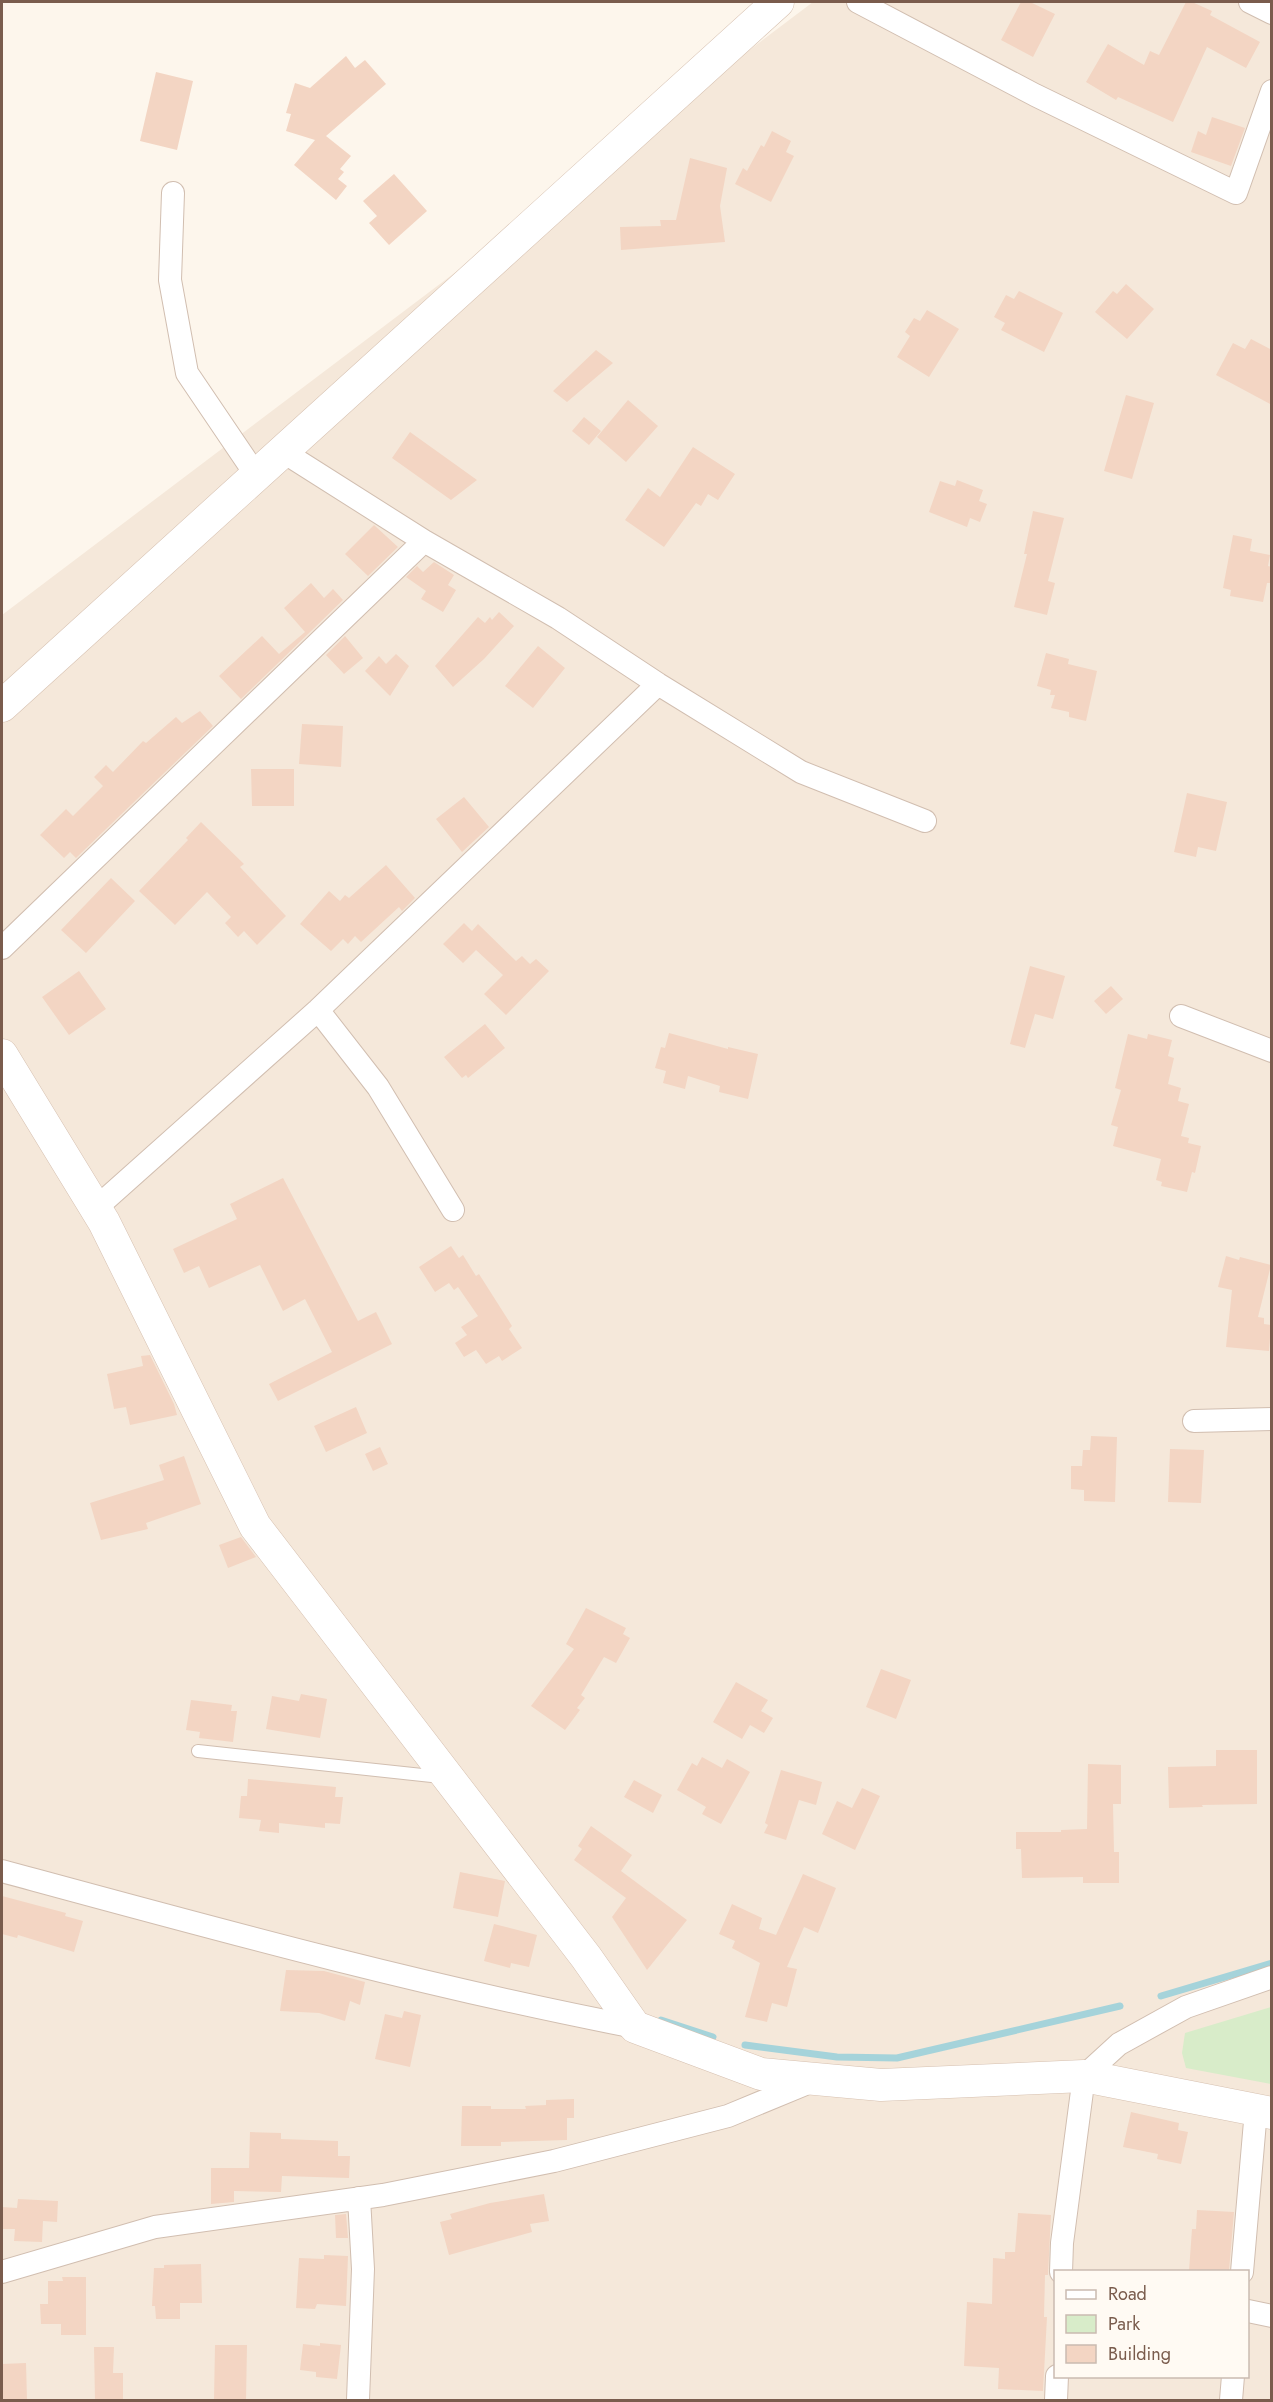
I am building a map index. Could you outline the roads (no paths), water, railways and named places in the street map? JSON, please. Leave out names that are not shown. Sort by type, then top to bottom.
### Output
[{"type":"street","points":[[2,706],[778,2]]},
{"type":"street","points":[[858,2],[1035,95],[1236,193],[1272,91]]},
{"type":"street","points":[[1250,2],[1272,13]]},
{"type":"street","points":[[173,193],[170,280],[187,373],[256,475]]},
{"type":"street","points":[[282,451],[424,541],[558,618],[658,684],[801,772],[925,821]]},
{"type":"street","points":[[2,948],[424,541]]},
{"type":"street","points":[[96,1208],[318,1010],[658,684]]},
{"type":"street","points":[[318,1010],[378,1087],[453,1210]]},
{"type":"street","points":[[1181,1016],[1272,1051]]},
{"type":"street","points":[[2,1054],[96,1208],[255,1526],[586,1957],[635,2027]]},
{"type":"street","points":[[1194,1421],[1272,1419]]},
{"type":"street","points":[[2,1871],[279,1945],[529,2007],[635,2027],[761,2074],[881,2085],[1084,2076],[1264,2112],[1242,2270]]},
{"type":"street","points":[[1061,2270],[1062,2243],[1084,2076],[1119,2044],[1186,2007],[1272,1977]]},
{"type":"street","points":[[2,2272],[155,2227],[359,2198],[554,2161],[728,2116],[817,2079]]},
{"type":"street","points":[[358,2400],[363,2269],[359,2198]]},
{"type":"street","points":[[1249,2311],[1272,2316]]},
{"type":"street","points":[[1056,2400],[1057,2378]]},
{"type":"street","points":[[1230,2400],[1233,2378]]},
{"type":"lane","points":[[198,1751],[448,1778]]},
{"type":"waterway","points":[[1161,1996],[1272,1963]]},
{"type":"waterway","points":[[745,2045],[837,2057],[897,2058],[1120,2006]]},
{"type":"waterway","points":[[661,2020],[713,2037]]}]
